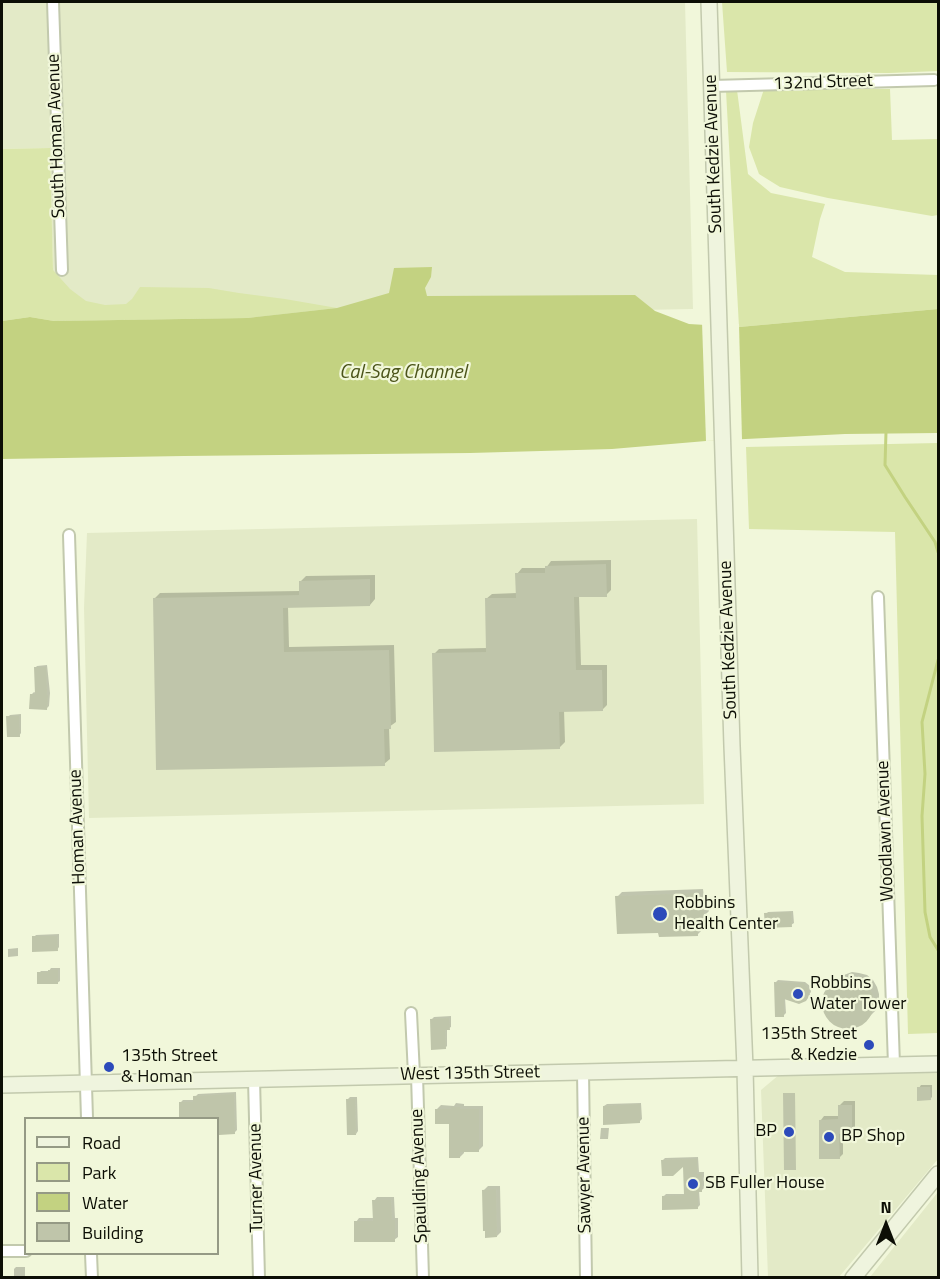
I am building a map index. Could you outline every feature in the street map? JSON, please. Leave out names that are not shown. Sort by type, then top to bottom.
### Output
[{"type":"main road","name":"South Kedzie Avenue","points":[[710,2],[750,1278]]},
{"type":"main road","name":"West 135th Street","points":[[2,1085],[939,1064]]},
{"type":"main road","points":[[853,1278],[939,1174]]},
{"type":"street","name":"South Homan Avenue","points":[[53,2],[62,270]]},
{"type":"street","name":"132nd Street","points":[[712,86],[934,80]]},
{"type":"street","name":"Homan Avenue","points":[[69,535],[87,1117]]},
{"type":"street","name":"Woodlawn Avenue","points":[[878,597],[894,1065]]},
{"type":"street","name":"Spaulding Avenue","points":[[411,1013],[423,1278]]},
{"type":"street","name":"Sawyer Avenue","points":[[583,1072],[586,1278]]},
{"type":"street","name":"Turner Avenue","points":[[254,1079],[259,1278]]},
{"type":"street","points":[[2,1251],[24,1251]]},
{"type":"street","points":[[91,1255],[92,1278]]},
{"type":"shaded area","points":[[2,2],[685,2],[693,309],[54,321],[50,148],[2,149]]},
{"type":"shaded area","points":[[697,519],[704,804],[89,818],[84,608],[87,533]]},
{"type":"shaded area","points":[[938,1072],[938,1159],[839,1277],[768,1277],[761,1090],[780,1074]]},
{"type":"shaded area","points":[[938,1192],[938,1277],[870,1277]]},
{"type":"green space","points":[[722,2],[938,2],[938,71],[727,72]]},
{"type":"green space","points":[[764,89],[890,89],[892,140],[938,139],[938,215],[932,216],[828,198],[780,187],[759,174],[749,147],[753,123]]},
{"type":"green space","points":[[737,90],[748,174],[771,193],[825,204],[812,257],[845,272],[938,275],[938,309],[739,327],[726,91]]},
{"type":"green space","points":[[50,148],[53,270],[70,289],[86,301],[105,305],[126,304],[140,287],[209,288],[337,308],[247,318],[54,321],[30,317],[2,321],[2,149]]},
{"type":"green space","points":[[938,443],[938,1033],[908,1034],[895,532],[749,529],[746,447]]},
{"type":"water","name":"Cal-Sag Channel","points":[[432,267],[431,277],[425,288],[427,296],[635,295],[655,311],[689,324],[739,327],[938,309],[938,433],[845,434],[706,441],[612,449],[470,453],[2,459],[2,321],[30,317],[54,321],[247,318],[337,308],[389,293],[394,268]]},
{"type":"pier","points":[[702,322],[739,324],[742,440],[706,441]]},
{"type":"building","points":[[606,564],[607,597],[574,597],[576,670],[602,670],[603,711],[559,712],[560,749],[434,752],[432,653],[486,652],[485,598],[516,598],[515,573],[545,573],[545,566]]},
{"type":"building","points":[[370,579],[370,606],[283,608],[284,652],[389,650],[391,729],[384,729],[385,766],[156,770],[153,598],[299,595],[299,581]]},
{"type":"building","points":[[34,667],[46,667],[47,710],[29,709],[30,694],[35,694]]},
{"type":"building","points":[[6,716],[19,716],[20,737],[7,737]]},
{"type":"building","name":"Robbins Health Center","points":[[699,893],[699,904],[704,911],[704,918],[698,918],[698,936],[659,937],[658,933],[617,934],[615,896]]},
{"type":"building","points":[[791,912],[792,927],[765,928],[764,913]]},
{"type":"building","points":[[32,936],[57,936],[58,951],[32,952]]},
{"type":"building","points":[[48,970],[58,970],[58,984],[37,984],[37,972],[48,972]]},
{"type":"building","points":[[848,977],[858,979],[866,985],[872,993],[874,1003],[872,1013],[866,1021],[858,1027],[848,1029],[838,1027],[830,1021],[824,1013],[822,1003],[824,993],[830,985],[838,979]]},
{"type":"building","points":[[774,982],[803,983],[810,995],[806,1001],[799,1004],[784,999],[784,1017],[775,1017]]},
{"type":"building","points":[[449,1018],[450,1030],[445,1030],[446,1049],[431,1050],[430,1019]]},
{"type":"building","points":[[917,1087],[930,1087],[931,1100],[917,1101]]},
{"type":"building","name":"BP","points":[[783,1093],[795,1093],[796,1170],[784,1170]]},
{"type":"building","points":[[234,1094],[235,1134],[219,1135],[219,1117],[179,1117],[179,1102],[193,1102],[193,1096]]},
{"type":"building","points":[[346,1099],[355,1099],[356,1135],[347,1135]]},
{"type":"building","points":[[640,1104],[640,1123],[603,1125],[603,1106]]},
{"type":"building","points":[[838,1105],[852,1105],[852,1134],[839,1134],[840,1159],[819,1159],[819,1120],[838,1119]]},
{"type":"building","points":[[451,1107],[479,1109],[479,1152],[460,1152],[460,1158],[449,1158],[449,1124],[435,1124],[435,1109],[451,1109]]},
{"type":"building","name":"SB Fuller House","points":[[697,1159],[697,1174],[702,1174],[702,1192],[698,1192],[698,1209],[662,1210],[662,1196],[684,1195],[683,1167],[673,1176],[662,1176],[661,1160]]},
{"type":"building","points":[[496,1189],[497,1237],[485,1238],[482,1190]]},
{"type":"building","points":[[372,1200],[391,1200],[392,1220],[395,1220],[395,1242],[354,1242],[354,1221],[373,1221]]},
{"type":"waterway","points":[[886,432],[885,465],[935,542],[938,552]]},
{"type":"waterway","points":[[938,660],[922,722],[925,774],[922,816],[925,912],[930,937],[938,950]]},
{"type":"place","name":"Robbins Health Center","points":[[660,914]]},
{"type":"place","name":"Robbins Water Tower","points":[[798,994]]},
{"type":"place","name":"135th Street & Kedzie","points":[[869,1045]]},
{"type":"place","name":"135th Street & Homan","points":[[109,1067]]},
{"type":"place","name":"BP","points":[[789,1132]]},
{"type":"place","name":"BP Shop","points":[[829,1137]]},
{"type":"place","name":"SB Fuller House","points":[[693,1184]]}]
